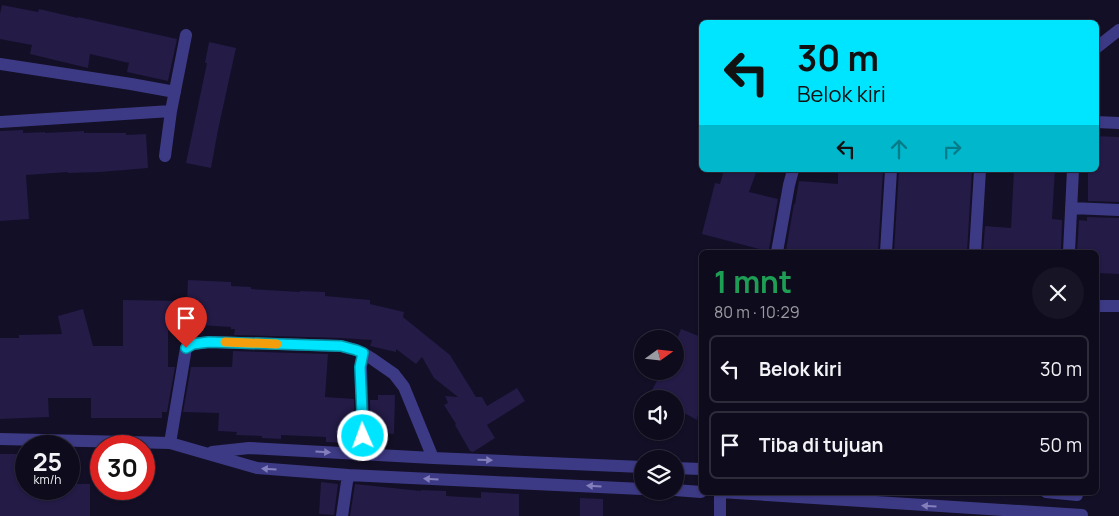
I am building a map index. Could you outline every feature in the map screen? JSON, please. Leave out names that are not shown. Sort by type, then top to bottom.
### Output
[{"type":"street","points":[[1099,46],[1119,30]]},
{"type":"street","points":[[165,156],[171,111],[186,35]]},
{"type":"street","points":[[0,64],[175,92]]},
{"type":"street","points":[[0,122],[171,111]]},
{"type":"street","points":[[1099,122],[1119,123]]},
{"type":"street","points":[[776,250],[793,172]]},
{"type":"street","points":[[886,250],[891,172]]},
{"type":"street","points":[[974,250],[980,172]]},
{"type":"street","points":[[1069,250],[1073,172]]},
{"type":"street","points":[[1071,208],[1119,210]]},
{"type":"street","points":[[1099,306],[1119,306]]},
{"type":"street","points":[[170,443],[186,348],[193,344],[209,342],[341,346],[363,353],[394,374],[404,387],[433,458]]},
{"type":"street","points":[[363,353],[360,367],[364,454]]},
{"type":"street","points":[[0,439],[170,443],[257,468],[348,475],[634,489]]},
{"type":"street","points":[[205,453],[250,448],[634,467]]},
{"type":"street","points":[[684,468],[699,469]]},
{"type":"street","points":[[342,516],[348,475]]},
{"type":"street","points":[[684,491],[699,492]]},
{"type":"street","points":[[720,495],[720,516]]},
{"type":"street","points":[[765,495],[1082,516],[1077,495]]},
{"type":"building","points":[[2,5],[38,12],[39,9],[177,39],[168,81],[127,72],[129,63],[90,54],[88,68],[30,54],[32,45],[0,39]]},
{"type":"building","points":[[209,42],[236,48],[211,168],[186,163],[207,63],[205,63]]},
{"type":"building","points":[[23,130],[23,133],[84,131],[84,133],[146,134],[148,168],[26,175],[29,219],[0,221],[0,131]]},
{"type":"building","points":[[1099,136],[1119,137],[1119,202],[1088,201],[1088,172],[1099,172]]},
{"type":"building","points":[[723,172],[756,172],[749,192],[778,199],[769,249],[763,250],[702,234],[715,183],[720,184]]},
{"type":"building","points":[[838,172],[883,172],[878,250],[786,250],[799,181],[838,184]]},
{"type":"building","points":[[899,172],[972,172],[967,250],[894,250]]},
{"type":"building","points":[[1014,172],[1055,172],[1052,219],[1062,220],[1061,250],[983,250],[985,226],[1011,228]]},
{"type":"building","points":[[1087,217],[1119,218],[1119,274],[1099,273],[1099,250],[1077,250],[1079,220],[1087,221]]},
{"type":"building","points":[[188,280],[231,282],[231,286],[251,287],[251,289],[325,292],[325,296],[370,300],[370,304],[404,312],[403,317],[450,355],[476,397],[482,397],[487,406],[517,388],[525,401],[487,425],[495,438],[473,452],[470,451],[444,405],[448,403],[445,396],[458,397],[434,378],[422,357],[416,364],[396,349],[396,352],[370,346],[372,340],[234,335],[235,329],[231,329],[231,327],[169,323],[168,367],[175,367],[167,412],[162,412],[162,418],[91,418],[91,398],[48,398],[49,417],[0,419],[0,338],[19,338],[19,335],[62,334],[58,316],[83,309],[93,346],[123,346],[123,300],[187,301]]},
{"type":"building","points":[[684,330],[699,336],[699,410],[697,420],[684,413],[684,390],[652,390],[657,380],[684,380]]},
{"type":"building","points":[[233,351],[328,354],[325,397],[354,399],[355,433],[349,433],[349,443],[326,442],[326,437],[281,435],[281,439],[236,435],[237,432],[218,431],[219,413],[183,412],[191,367],[232,367]]},
{"type":"building","points":[[378,395],[395,395],[394,434],[371,433],[370,400],[378,400]]},
{"type":"building","points":[[0,454],[15,454],[15,500],[80,500],[80,484],[90,484],[90,516],[0,516]]},
{"type":"building","points":[[321,482],[338,484],[334,515],[319,514]]},
{"type":"building","points":[[355,484],[421,491],[446,491],[446,496],[481,498],[481,492],[519,494],[519,516],[350,516]]},
{"type":"building","points":[[580,498],[603,499],[603,516],[580,516]]},
{"type":"slow traffic","points":[[225,342],[277,344]]},
{"type":"route","points":[[186,348],[193,344],[209,342],[341,346],[363,353],[360,367],[363,436]]}]
